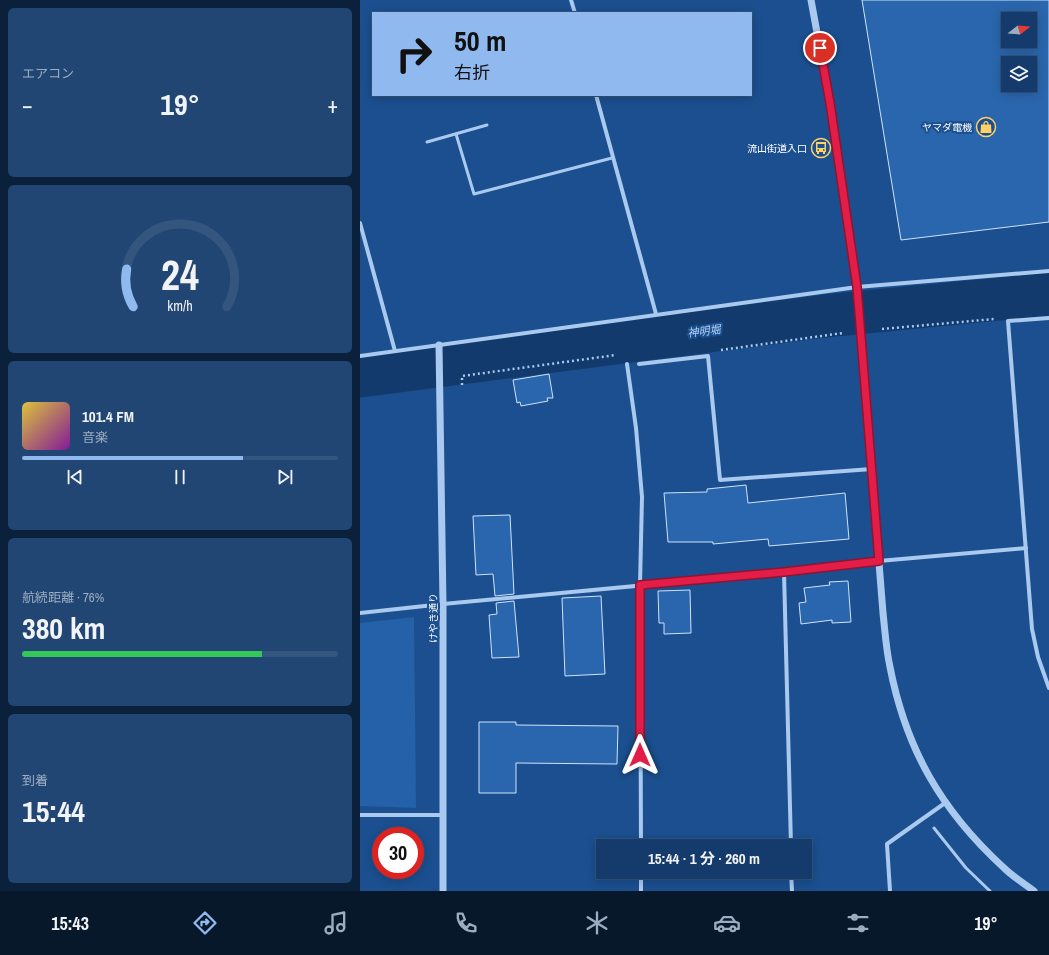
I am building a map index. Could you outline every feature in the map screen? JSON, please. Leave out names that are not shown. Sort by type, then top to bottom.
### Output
[{"type":"street","points":[[571,0],[575,12]]},
{"type":"street","points":[[811,0],[830,103],[857,287],[879,561],[890,666],[898,700],[910,737],[926,773],[945,803],[977,841],[1004,868],[1034,891]]},
{"type":"street","points":[[596,96],[612,158],[656,314]]},
{"type":"street","points":[[360,223],[395,351]]},
{"type":"street","points":[[360,356],[857,287],[1049,271]]},
{"type":"street","points":[[1049,318],[1008,321],[1032,629],[1038,657],[1049,688]]},
{"type":"street","name":"けやき通り","points":[[439,345],[443,604],[443,891]]},
{"type":"street","points":[[640,364],[708,356],[720,480],[872,469]]},
{"type":"street","points":[[627,364],[636,428],[642,497],[640,585],[641,839]]},
{"type":"street","points":[[360,613],[784,572],[879,561],[1026,548]]},
{"type":"street","points":[[784,572],[791,839]]},
{"type":"street","points":[[890,891],[886,844],[945,803]]},
{"type":"street","points":[[360,815],[443,815]]},
{"type":"street","points":[[641,879],[641,891]]},
{"type":"street","points":[[791,879],[792,891]]},
{"type":"lane","points":[[427,142],[486,124]]},
{"type":"lane","points":[[456,134],[474,194],[612,158]]},
{"type":"lane","points":[[934,828],[966,868],[990,891]]},
{"type":"path","points":[[882,329],[998,319],[1008,321]]},
{"type":"path","points":[[708,356],[719,350],[843,333]]},
{"type":"path","points":[[462,385],[462,376],[616,355],[627,364]]},
{"type":"shaded area","points":[[414,617],[416,808],[360,806],[360,623]]},
{"type":"building","points":[[862,0],[1049,0],[1049,222],[901,240]]},
{"type":"building","points":[[549,374],[553,398],[547,398],[548,401],[521,406],[520,402],[517,403],[513,380]]},
{"type":"building","points":[[746,485],[748,503],[845,493],[849,539],[769,546],[768,539],[713,544],[713,542],[668,542],[664,493],[707,492],[707,489]]},
{"type":"building","points":[[510,515],[514,594],[495,596],[493,574],[476,575],[473,516]]},
{"type":"building","points":[[848,581],[851,622],[832,623],[832,620],[801,624],[799,603],[806,602],[804,588],[830,585],[829,582]]},
{"type":"building","points":[[690,590],[691,633],[664,634],[664,623],[659,623],[658,591]]},
{"type":"building","points":[[601,596],[605,674],[565,676],[562,598]]},
{"type":"building","points":[[514,601],[519,657],[492,658],[489,615],[497,614],[496,603]]},
{"type":"building","points":[[479,722],[516,722],[516,725],[618,726],[617,764],[516,763],[516,793],[479,793]]},
{"type":"waterway","name":"神明堀","points":[[360,376],[825,316],[1049,294]]},
{"type":"place","name":"ヤマダ電機","points":[[986,127]]},
{"type":"place","name":"流山街道入口","points":[[821,148]]},
{"type":"route","points":[[640,755],[640,585],[784,572],[879,561],[857,287],[841,169],[820,48]]}]
